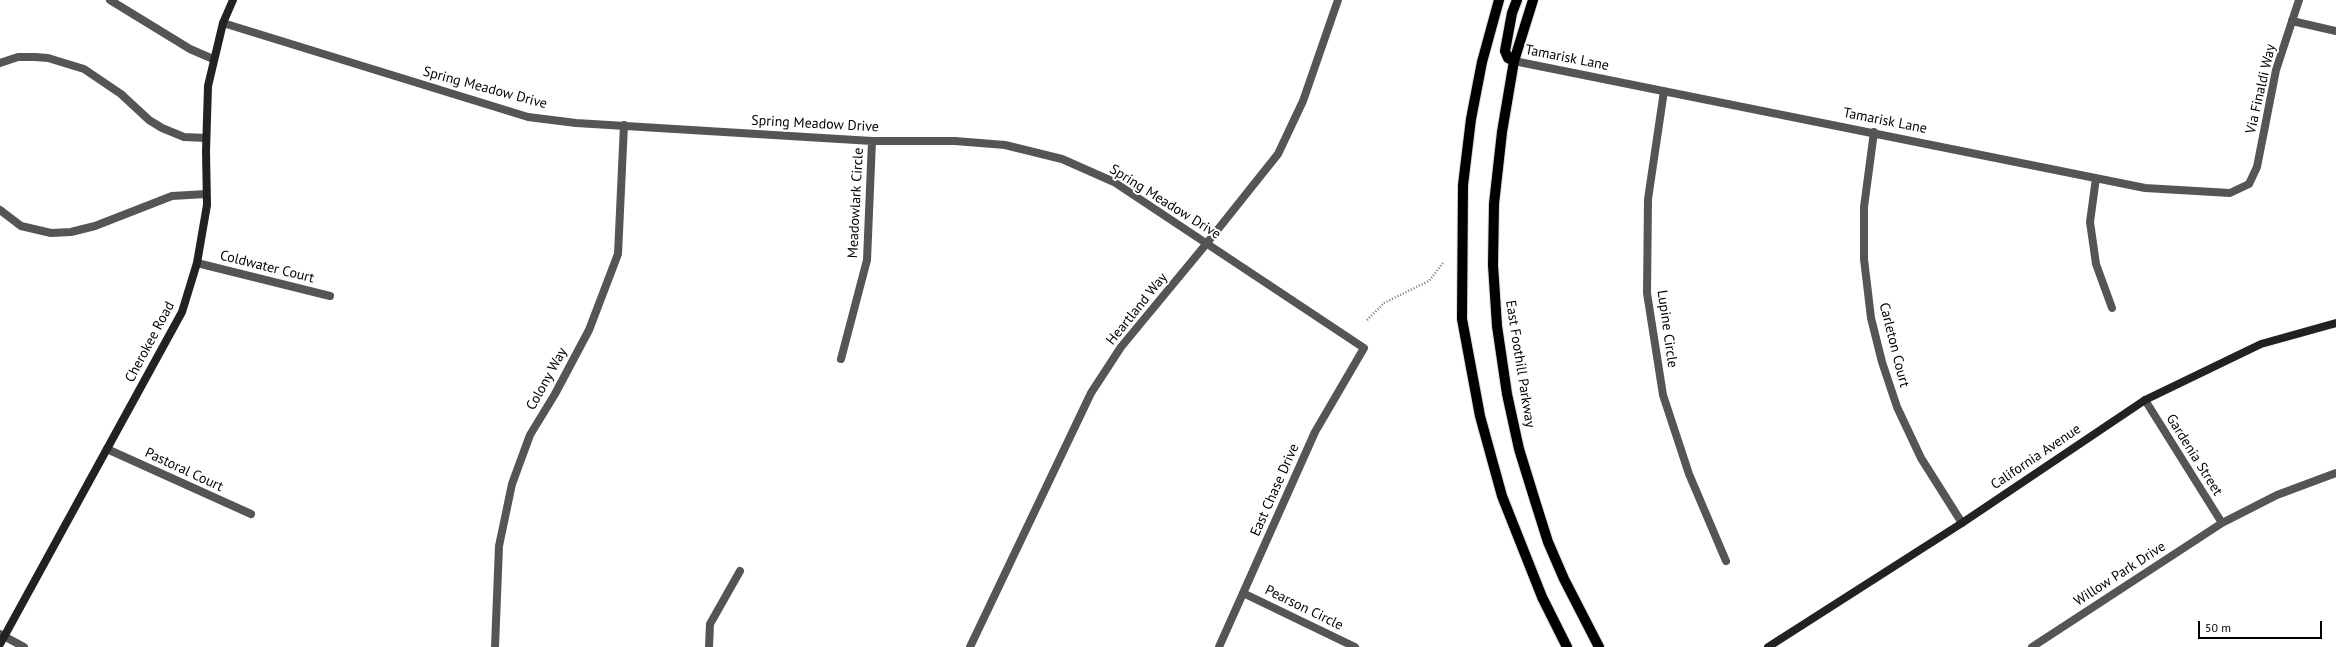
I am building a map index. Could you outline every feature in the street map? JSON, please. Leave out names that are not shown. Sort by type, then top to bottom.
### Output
[{"type":"main road","points":[[1499,0],[1482,62],[1470,126],[1463,185],[1462,319],[1480,416],[1502,496],[1542,597],[1567,647]]},
{"type":"main road","points":[[1514,61],[1508,58],[1505,51],[1512,14],[1517,0]]},
{"type":"main road","name":"East Foothill Parkway","points":[[1533,0],[1514,61],[1502,132],[1494,204],[1493,265],[1497,326],[1507,394],[1519,450],[1548,542],[1564,579],[1599,647]]},
{"type":"street","points":[[110,0],[190,49],[213,59]]},
{"type":"street","name":"Cherokee Road","points":[[1,638],[182,312],[197,262],[207,205],[206,138],[208,86],[213,59],[223,23],[233,0]]},
{"type":"street","name":"Heartland Way","points":[[970,647],[1091,393],[1121,347],[1207,244],[1278,154],[1303,101],[1338,0]]},
{"type":"street","name":"Via Finaldi Way","points":[[2249,184],[2257,167],[2276,70],[2299,0]]},
{"type":"street","points":[[2292,21],[2336,31]]},
{"type":"street","name":"Spring Meadow Drive","points":[[223,23],[528,116],[576,123],[872,141],[955,141],[1005,145],[1062,159],[1114,182],[1364,348]]},
{"type":"street","points":[[0,63],[18,57],[48,58],[84,69],[122,94],[149,120],[162,128],[184,137],[206,138]]},
{"type":"street","name":"Tamarisk Lane","points":[[1514,61],[1874,132],[2145,188],[2230,193],[2249,184]]},
{"type":"street","name":"Lupine Circle","points":[[1664,91],[1648,200],[1647,293],[1664,395],[1689,474],[1726,561]]},
{"type":"street","name":"Colony Way","points":[[495,647],[499,546],[512,484],[530,435],[556,394],[589,330],[618,254],[624,125]]},
{"type":"street","name":"Carleton Court","points":[[1874,132],[1864,207],[1864,259],[1871,318],[1882,362],[1897,407],[1921,458],[1962,523]]},
{"type":"street","name":"Meadowlark Circle","points":[[841,359],[867,260],[872,141]]},
{"type":"street","points":[[2096,178],[2090,222],[2096,264],[2112,308]]},
{"type":"street","points":[[0,210],[21,226],[51,233],[71,232],[95,226],[172,196],[206,194]]},
{"type":"street","name":"Coldwater Court","points":[[197,262],[330,296]]},
{"type":"street","name":"California Avenue","points":[[1768,647],[1962,523],[2145,400],[2261,344],[2336,323]]},
{"type":"street","name":"East Chase Drive","points":[[1219,647],[1315,432],[1364,348]]},
{"type":"street","name":"Gardenia Street","points":[[2145,400],[2222,523]]},
{"type":"street","name":"Pastoral Court","points":[[107,449],[250,514]]},
{"type":"street","name":"Willow Park Drive","points":[[2032,647],[2222,523],[2277,495],[2336,473]]},
{"type":"street","points":[[709,647],[710,624],[740,571]]},
{"type":"street","name":"Pearson Circle","points":[[1243,593],[1355,647]]},
{"type":"street","points":[[1,638],[24,647]]},
{"type":"path","points":[[1367,320],[1384,303],[1429,280],[1443,263]]}]
